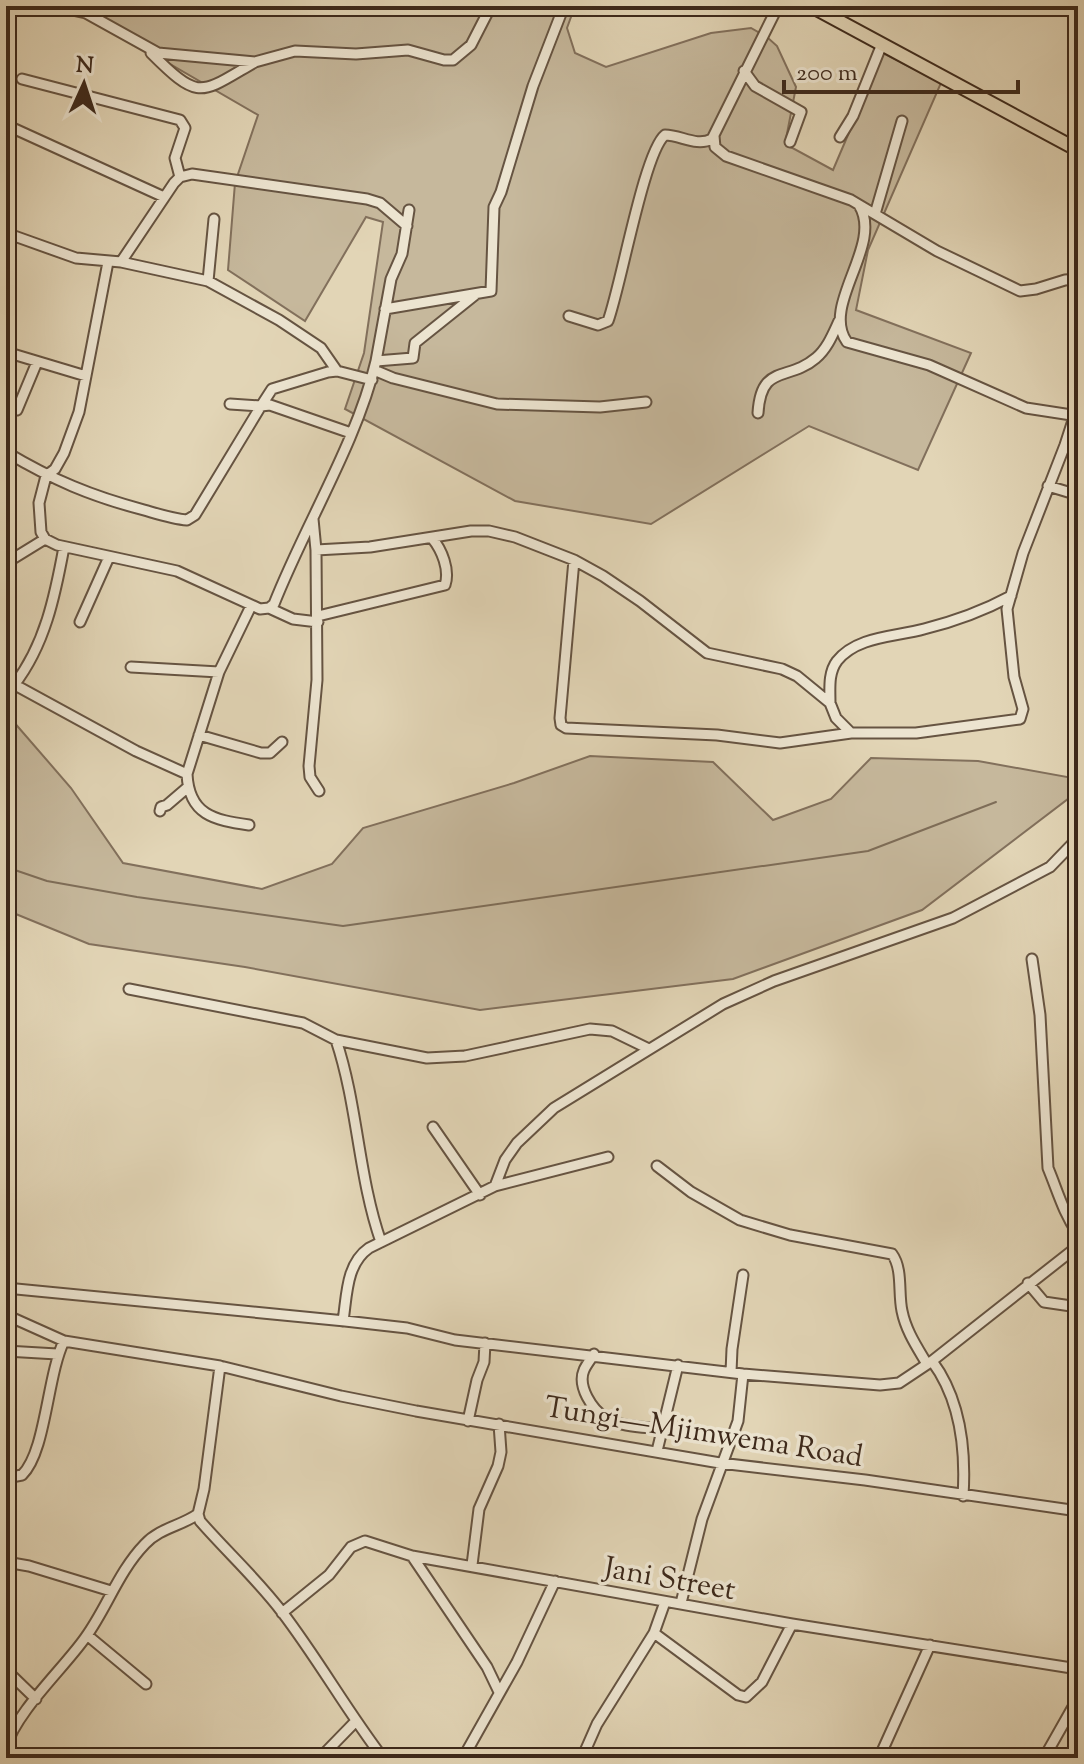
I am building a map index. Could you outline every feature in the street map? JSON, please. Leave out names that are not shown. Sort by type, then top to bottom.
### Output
[{"type":"main road","points":[[811,6],[1078,150]]},
{"type":"street","points":[[54,6],[86,13],[146,48],[169,55],[255,62]]},
{"type":"street","points":[[146,48],[175,76],[200,89],[219,85],[255,62],[303,51],[356,54],[408,50],[453,60],[471,45],[491,6]]},
{"type":"street","points":[[385,309],[488,293],[493,288],[494,207],[533,86],[564,6]]},
{"type":"street","points":[[778,6],[714,136],[715,147],[726,156],[859,205],[937,251],[1020,291],[1078,279]]},
{"type":"street","points":[[840,137],[853,116],[882,44]]},
{"type":"street","points":[[744,71],[755,86],[801,112],[790,142]]},
{"type":"street","points":[[22,79],[180,120],[185,128],[175,158],[180,177]]},
{"type":"street","points":[[875,214],[902,121]]},
{"type":"street","points":[[6,125],[164,197]]},
{"type":"street","points":[[569,316],[598,325],[608,321],[643,188],[661,137],[670,135],[704,143],[714,136]]},
{"type":"street","points":[[121,262],[180,177],[192,174],[367,199],[380,203],[407,226]]},
{"type":"street","points":[[758,413],[759,398],[765,384],[782,372],[806,365],[827,345],[840,318],[865,232],[859,205]]},
{"type":"street","points":[[269,608],[274,604],[351,433],[374,370],[391,279],[402,254],[409,210]]},
{"type":"street","points":[[208,281],[214,219]]},
{"type":"street","points":[[6,233],[76,258],[121,262],[208,281],[279,320],[321,348],[337,371]]},
{"type":"street","points":[[108,262],[79,412],[64,453],[55,469],[46,476],[38,515],[45,539],[64,547],[177,571],[251,606],[269,608],[293,619],[318,619],[445,585],[443,553],[432,538]]},
{"type":"street","points":[[6,452],[46,476],[121,504],[187,520],[195,515],[272,389],[337,371],[374,370],[413,358],[415,343],[475,295]]},
{"type":"street","points":[[840,318],[847,342],[929,365],[1026,408],[1076,416]]},
{"type":"street","points":[[6,352],[86,376]]},
{"type":"street","points":[[17,410],[37,362]]},
{"type":"street","points":[[374,370],[393,378],[497,404],[600,407],[646,402]]},
{"type":"street","points":[[230,404],[270,405],[351,433]]},
{"type":"street","points":[[574,560],[560,718],[561,725],[566,728],[717,735],[780,743],[851,733],[916,733],[1020,719],[1023,709],[1014,677],[1007,609],[1023,553],[1078,405]]},
{"type":"street","points":[[1048,486],[1078,495]]},
{"type":"street","points":[[313,516],[318,619],[317,680],[309,766],[310,777],[319,791]]},
{"type":"street","points":[[316,550],[370,547],[471,531],[489,531],[515,537],[574,560],[640,601],[707,653],[782,669],[797,676],[830,703]]},
{"type":"street","points":[[6,563],[45,539]]},
{"type":"street","points":[[64,547],[56,593],[44,630],[24,672],[10,683],[136,751],[187,774]]},
{"type":"street","points":[[80,622],[109,557]]},
{"type":"street","points":[[851,733],[836,718],[830,703],[832,670],[837,661],[869,641],[925,629],[1011,596]]},
{"type":"street","points":[[249,825],[205,814],[191,799],[187,774],[219,672],[251,606]]},
{"type":"street","points":[[131,667],[219,672]]},
{"type":"street","points":[[199,735],[261,753],[270,753],[282,742]]},
{"type":"street","points":[[160,811],[188,787]]},
{"type":"street","points":[[495,1186],[505,1160],[533,1126],[554,1108],[723,1004],[774,981],[953,918],[1050,867],[1078,838]]},
{"type":"street","points":[[1032,959],[1040,1015],[1048,1168],[1062,1209],[1078,1234]]},
{"type":"street","points":[[129,989],[303,1023],[336,1040],[427,1058],[465,1056],[544,1037],[603,1029],[649,1049]]},
{"type":"street","points":[[336,1040],[354,1105],[366,1186],[381,1242]]},
{"type":"street","points":[[433,1127],[480,1195]]},
{"type":"street","points":[[343,1321],[352,1269],[362,1253],[495,1186],[608,1157]]},
{"type":"street","points":[[657,1166],[691,1192],[753,1225],[815,1241],[877,1249],[892,1254],[897,1260],[899,1296],[905,1323],[947,1389],[963,1441],[963,1496]]},
{"type":"street","points":[[6,1288],[407,1328],[455,1340],[743,1374],[880,1385],[899,1383],[929,1362],[1078,1246]]},
{"type":"street","points":[[731,1372],[743,1275]]},
{"type":"street","points":[[1028,1283],[1044,1302],[1078,1307]]},
{"type":"street","name":"Tungi—Mjimwema Road","points":[[6,1315],[64,1341],[220,1366],[323,1392],[468,1421],[720,1463],[865,1480],[1078,1511]]},
{"type":"street","points":[[6,1478],[22,1475],[30,1466],[57,1354],[64,1341]]},
{"type":"street","points":[[468,1421],[484,1362],[485,1343]]},
{"type":"street","points":[[6,1351],[57,1354]]},
{"type":"street","points":[[594,1354],[583,1371],[582,1379],[589,1400],[597,1411],[607,1419],[661,1429]]},
{"type":"street","points":[[657,1451],[678,1365]]},
{"type":"street","points":[[220,1366],[198,1514],[200,1521],[282,1613],[383,1758]]},
{"type":"street","points":[[681,1603],[702,1519],[720,1463],[738,1421],[743,1374]]},
{"type":"street","points":[[472,1565],[479,1509],[501,1452],[499,1424]]},
{"type":"street","points":[[6,1747],[9,1736],[87,1635],[111,1591],[147,1542],[198,1514]]},
{"type":"street","name":"Jani Street","points":[[282,1613],[329,1575],[356,1543],[365,1541],[412,1556],[665,1602],[1078,1669]]},
{"type":"street","points":[[412,1556],[440,1602],[487,1667],[499,1692]]},
{"type":"street","points":[[6,1562],[111,1591]]},
{"type":"street","points":[[463,1758],[517,1662],[555,1581]]},
{"type":"street","points":[[586,1757],[597,1724],[654,1633],[665,1602]]},
{"type":"street","points":[[654,1633],[738,1695],[746,1697],[762,1682],[792,1624]]},
{"type":"street","points":[[87,1635],[146,1684]]},
{"type":"street","points":[[879,1758],[930,1645]]},
{"type":"street","points":[[6,1670],[36,1699]]},
{"type":"street","points":[[1044,1758],[1078,1698]]},
{"type":"street","points":[[320,1758],[355,1722]]},
{"type":"shaded area","points":[[70,6],[575,6],[567,28],[575,53],[606,67],[711,33],[751,28],[777,46],[796,87],[785,144],[833,170],[883,53],[941,83],[868,250],[856,310],[971,353],[918,470],[809,426],[651,524],[515,501],[345,409],[364,353],[383,222],[366,217],[305,321],[228,270],[235,183],[258,115]]},
{"type":"shaded area","points":[[6,713],[71,788],[123,863],[262,889],[332,864],[363,828],[514,783],[590,756],[713,762],[773,820],[831,799],[871,758],[978,761],[1073,778],[1077,792],[922,910],[733,979],[480,1010],[245,967],[89,944],[6,910]]},
{"type":"waterway","points":[[6,867],[47,881],[137,897],[343,926],[868,851],[996,802]]}]
